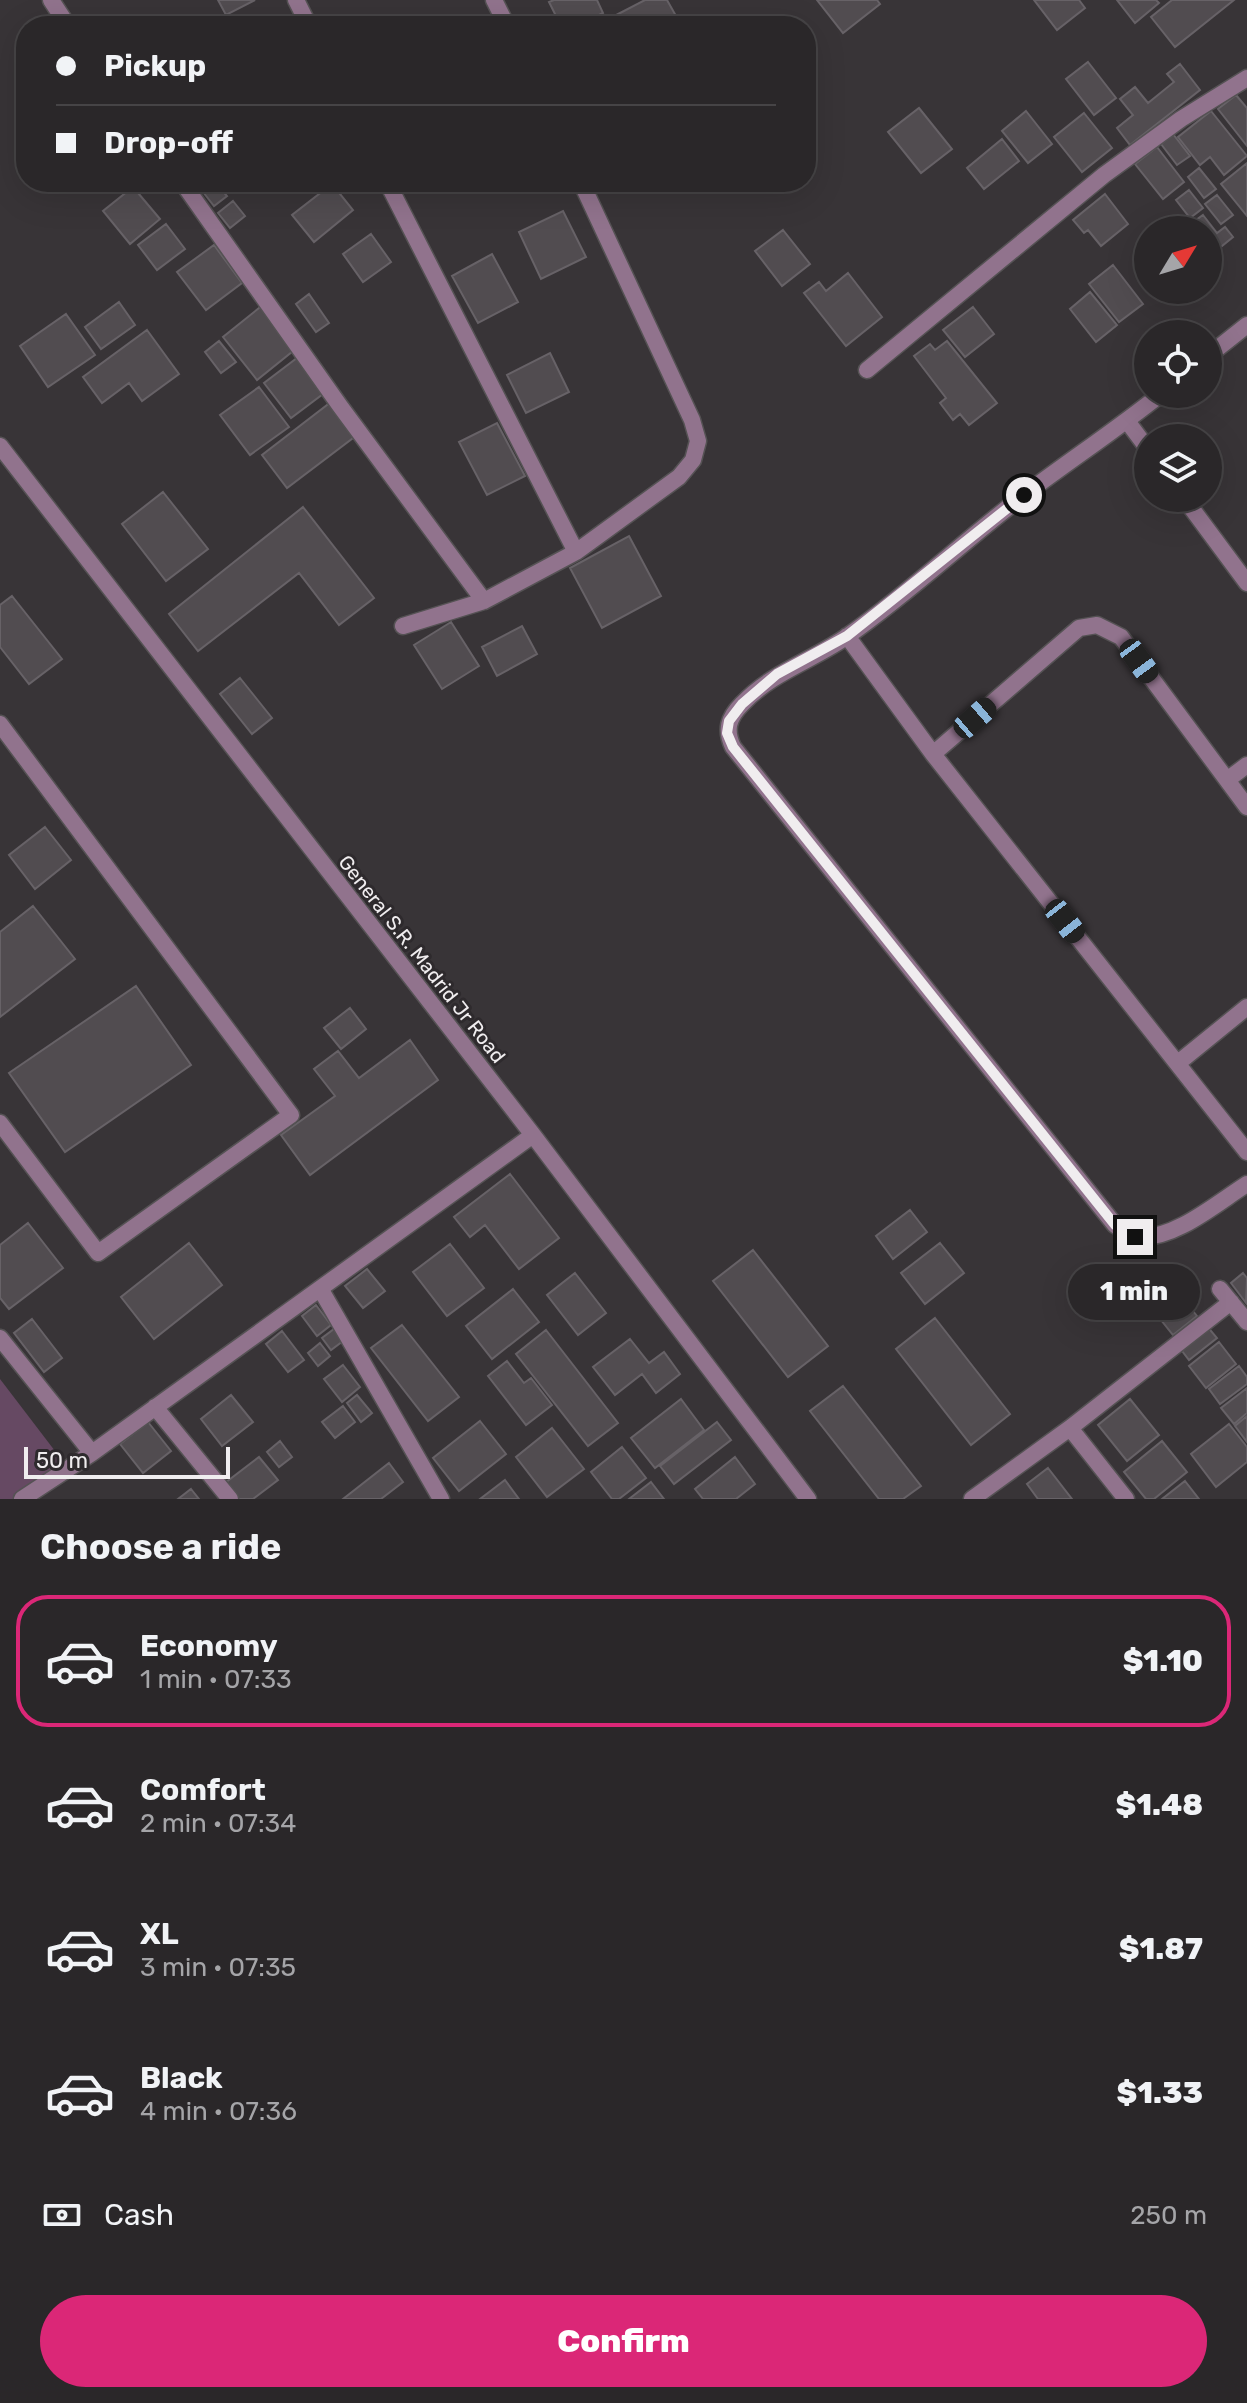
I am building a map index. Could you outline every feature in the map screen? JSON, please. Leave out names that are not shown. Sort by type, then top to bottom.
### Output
[{"type":"street","points":[[867,370],[1104,175],[1181,119],[1247,78]]},
{"type":"street","points":[[189,192],[340,406],[484,601]]},
{"type":"street","points":[[392,192],[576,552]]},
{"type":"street","points":[[403,626],[484,601],[576,552],[679,477],[693,460],[698,441],[692,420],[586,192]]},
{"type":"street","points":[[1222,345],[1247,325]]},
{"type":"street","points":[[1143,408],[1024,495],[847,636],[777,674],[742,704],[729,721],[727,733],[733,747],[1115,1225],[1135,1237],[1161,1234],[1187,1222],[1247,1184]]},
{"type":"street","points":[[1127,421],[1134,430]]},
{"type":"street","name":"General S.R. Madrid Jr Road","points":[[0,446],[533,1135],[808,1499]]},
{"type":"street","points":[[1194,512],[1247,583]]},
{"type":"street","points":[[933,754],[1079,628],[1097,625],[1121,637],[1247,807]]},
{"type":"street","points":[[847,636],[933,754],[1247,1152]]},
{"type":"street","points":[[0,724],[291,1115],[98,1253],[0,1123]]},
{"type":"street","points":[[1227,780],[1247,765]]},
{"type":"street","points":[[1178,1063],[1247,1007]]},
{"type":"street","points":[[22,1499],[92,1453],[321,1290],[533,1135]]},
{"type":"street","points":[[321,1290],[441,1499]]},
{"type":"street","points":[[972,1499],[1070,1428],[1225,1296],[1247,1322]]},
{"type":"street","points":[[0,1338],[92,1453]]},
{"type":"street","points":[[155,1407],[230,1499]]},
{"type":"street","points":[[1070,1428],[1126,1499]]},
{"type":"shaded area","points":[[0,1379],[71,1472],[32,1499],[0,1499]]},
{"type":"building","points":[[218,0],[255,0],[226,15]]},
{"type":"building","points":[[597,0],[603,13],[597,16],[556,16],[549,2]]},
{"type":"building","points":[[645,0],[667,0],[676,16],[614,16]]},
{"type":"building","points":[[817,0],[877,0],[880,4],[843,33]]},
{"type":"building","points":[[1034,0],[1079,0],[1085,8],[1057,30]]},
{"type":"building","points":[[1117,0],[1156,0],[1159,3],[1135,23]]},
{"type":"building","points":[[1172,0],[1234,0],[1175,47],[1151,17]]},
{"type":"building","points":[[1088,62],[1116,98],[1094,115],[1066,79]]},
{"type":"building","points":[[1180,64],[1200,90],[1130,145],[1117,128],[1133,115],[1120,99],[1135,87],[1148,103],[1174,82],[1167,74]]},
{"type":"building","points":[[1236,95],[1247,108],[1247,146],[1218,109]]},
{"type":"building","points":[[919,108],[952,149],[921,173],[888,132]]},
{"type":"building","points":[[1026,111],[1052,144],[1028,163],[1002,131]]},
{"type":"building","points":[[1211,111],[1247,156],[1224,175],[1210,157],[1200,165],[1178,137]]},
{"type":"building","points":[[1084,113],[1112,148],[1082,172],[1054,137]]},
{"type":"building","points":[[1173,134],[1190,156],[1177,165],[1161,144]]},
{"type":"building","points":[[1002,139],[1019,161],[984,189],[967,168]]},
{"type":"building","points":[[1157,147],[1184,182],[1163,199],[1135,164]]},
{"type":"building","points":[[1247,163],[1247,216],[1221,184]]},
{"type":"building","points":[[1199,168],[1216,189],[1204,198],[1188,177]]},
{"type":"building","points":[[1189,190],[1203,208],[1188,216],[1176,200]]},
{"type":"building","points":[[127,192],[137,192],[160,219],[130,244],[103,211]]},
{"type":"building","points":[[203,192],[224,192],[227,196],[214,206]]},
{"type":"building","points":[[322,192],[338,192],[353,210],[314,242],[292,215]]},
{"type":"building","points":[[1105,194],[1128,224],[1101,246],[1088,230],[1084,233],[1073,220]]},
{"type":"building","points":[[1217,195],[1233,215],[1222,223],[1222,216],[1215,216],[1205,204]]},
{"type":"building","points":[[233,201],[245,216],[230,228],[218,213]]},
{"type":"building","points":[[563,211],[586,257],[541,279],[519,232]]},
{"type":"building","points":[[166,224],[185,249],[157,270],[138,245]]},
{"type":"building","points":[[1225,227],[1233,237],[1222,246],[1222,229]]},
{"type":"building","points":[[783,230],[810,264],[782,286],[755,251]]},
{"type":"building","points":[[371,234],[391,262],[363,282],[343,254]]},
{"type":"building","points":[[214,245],[242,283],[206,310],[177,272]]},
{"type":"building","points":[[492,254],[518,302],[478,323],[452,276]]},
{"type":"building","points":[[1113,265],[1134,292],[1134,304],[1143,304],[1119,322],[1089,284]]},
{"type":"building","points":[[848,273],[882,317],[846,346],[804,293],[819,282],[826,291]]},
{"type":"building","points":[[1090,292],[1117,325],[1096,342],[1070,309]]},
{"type":"building","points":[[309,294],[329,323],[316,332],[296,304]]},
{"type":"building","points":[[119,302],[135,325],[101,349],[85,327]]},
{"type":"building","points":[[264,304],[298,347],[257,380],[223,337]]},
{"type":"building","points":[[973,307],[994,334],[965,357],[943,330]]},
{"type":"building","points":[[66,314],[95,355],[48,387],[20,346]]},
{"type":"building","points":[[147,330],[179,374],[142,401],[129,383],[102,403],[83,377]]},
{"type":"building","points":[[219,341],[236,362],[221,373],[205,352]]},
{"type":"building","points":[[947,341],[997,403],[969,425],[960,414],[953,420],[940,403],[946,398],[914,356],[930,344],[935,350]]},
{"type":"building","points":[[550,353],[569,392],[526,413],[507,375]]},
{"type":"building","points":[[297,358],[323,394],[291,418],[264,383]]},
{"type":"building","points":[[259,387],[289,427],[250,455],[220,415]]},
{"type":"building","points":[[331,402],[357,435],[287,488],[262,455]]},
{"type":"building","points":[[497,423],[525,476],[487,495],[459,442]]},
{"type":"building","points":[[163,492],[208,549],[166,581],[122,524]]},
{"type":"building","points":[[303,507],[374,598],[339,625],[299,573],[198,651],[169,614]]},
{"type":"building","points":[[629,536],[661,596],[602,628],[570,568]]},
{"type":"building","points":[[12,596],[62,659],[29,684],[0,647],[0,605]]},
{"type":"building","points":[[451,622],[479,666],[442,689],[414,645]]},
{"type":"building","points":[[522,626],[537,654],[497,676],[482,647]]},
{"type":"building","points":[[240,678],[272,718],[252,734],[220,694]]},
{"type":"building","points":[[45,827],[71,860],[35,889],[9,855]]},
{"type":"building","points":[[33,906],[75,959],[0,1017],[0,932]]},
{"type":"building","points":[[136,986],[191,1065],[65,1152],[9,1073]]},
{"type":"building","points":[[350,1008],[366,1029],[341,1049],[324,1028]]},
{"type":"building","points":[[410,1040],[438,1080],[310,1175],[281,1135],[335,1096],[314,1069],[338,1051],[359,1078]]},
{"type":"building","points":[[510,1174],[559,1238],[519,1269],[485,1225],[470,1237],[454,1217]]},
{"type":"building","points":[[910,1210],[927,1232],[893,1259],[876,1236]]},
{"type":"building","points":[[28,1223],[63,1268],[9,1309],[0,1298],[0,1245]]},
{"type":"building","points":[[189,1243],[222,1285],[154,1339],[121,1297]]},
{"type":"building","points":[[940,1243],[964,1273],[925,1304],[901,1273]]},
{"type":"building","points":[[450,1244],[484,1288],[447,1316],[413,1272]]},
{"type":"building","points":[[753,1250],[828,1346],[788,1377],[713,1281]]},
{"type":"building","points":[[367,1269],[385,1291],[363,1308],[345,1286]]},
{"type":"building","points":[[575,1273],[606,1313],[578,1335],[547,1295]]},
{"type":"building","points":[[1243,1273],[1247,1278],[1246,1303],[1231,1283]]},
{"type":"building","points":[[513,1289],[539,1322],[492,1359],[466,1326]]},
{"type":"building","points":[[1181,1296],[1197,1316],[1173,1335],[1157,1315]]},
{"type":"building","points":[[316,1305],[331,1325],[317,1336],[302,1316]]},
{"type":"building","points":[[935,1318],[1010,1414],[971,1445],[896,1349]]},
{"type":"building","points":[[32,1319],[62,1358],[44,1372],[14,1333]]},
{"type":"building","points":[[402,1325],[459,1397],[428,1421],[371,1348]]},
{"type":"building","points":[[1206,1325],[1217,1338],[1189,1360],[1179,1347]]},
{"type":"building","points":[[334,1329],[343,1341],[331,1350],[322,1338]]},
{"type":"building","points":[[546,1330],[618,1423],[588,1446],[516,1354]]},
{"type":"building","points":[[282,1331],[304,1360],[288,1372],[266,1344]]},
{"type":"building","points":[[630,1339],[649,1363],[664,1352],[680,1374],[656,1393],[642,1374],[615,1395],[593,1367]]},
{"type":"building","points":[[1219,1342],[1236,1364],[1206,1388],[1189,1366]]},
{"type":"building","points":[[320,1343],[330,1356],[318,1366],[308,1353]]},
{"type":"building","points":[[507,1361],[524,1383],[531,1378],[552,1405],[526,1425],[488,1376]]},
{"type":"building","points":[[343,1365],[360,1387],[342,1402],[324,1379]]},
{"type":"building","points":[[1239,1366],[1247,1377],[1247,1384],[1220,1404],[1209,1389]]},
{"type":"building","points":[[843,1386],[921,1486],[903,1499],[879,1499],[810,1411]]},
{"type":"building","points":[[1247,1388],[1247,1413],[1234,1424],[1221,1408]]},
{"type":"building","points":[[231,1395],[253,1422],[222,1446],[201,1419]]},
{"type":"building","points":[[357,1395],[372,1413],[361,1422],[347,1403]]},
{"type":"building","points":[[681,1399],[704,1430],[655,1468],[631,1438]]},
{"type":"building","points":[[1130,1399],[1159,1435],[1127,1461],[1098,1425]]},
{"type":"building","points":[[343,1406],[355,1422],[335,1438],[322,1422]]},
{"type":"building","points":[[1247,1416],[1247,1442],[1235,1426]]},
{"type":"building","points":[[480,1421],[506,1454],[459,1491],[433,1458]]},
{"type":"building","points":[[148,1422],[171,1451],[143,1473],[120,1444]]},
{"type":"building","points":[[717,1422],[731,1440],[674,1484],[660,1466]]},
{"type":"building","points":[[1229,1424],[1247,1447],[1247,1462],[1216,1487],[1191,1454]]},
{"type":"building","points":[[552,1428],[584,1469],[547,1497],[516,1457]]},
{"type":"building","points":[[280,1441],[292,1457],[279,1467],[267,1452]]},
{"type":"building","points":[[1162,1441],[1187,1472],[1154,1499],[1146,1499],[1124,1472]]},
{"type":"building","points":[[622,1447],[646,1478],[619,1499],[612,1499],[591,1472]]},
{"type":"building","points":[[259,1457],[278,1480],[253,1499],[237,1499],[225,1483]]},
{"type":"building","points":[[735,1457],[755,1484],[736,1499],[703,1499],[695,1489]]},
{"type":"building","points":[[389,1463],[403,1482],[381,1499],[343,1499]]},
{"type":"building","points":[[1048,1468],[1072,1499],[1038,1499],[1027,1484]]},
{"type":"building","points":[[505,1480],[519,1499],[480,1499]]},
{"type":"building","points":[[1185,1481],[1199,1499],[1162,1499]]},
{"type":"building","points":[[651,1482],[664,1499],[629,1499]]},
{"type":"building","points":[[191,1489],[199,1499],[178,1499]]},
{"type":"route","points":[[1024,495],[847,636],[777,674],[742,704],[729,721],[727,733],[733,747],[1115,1225],[1135,1237]]}]
